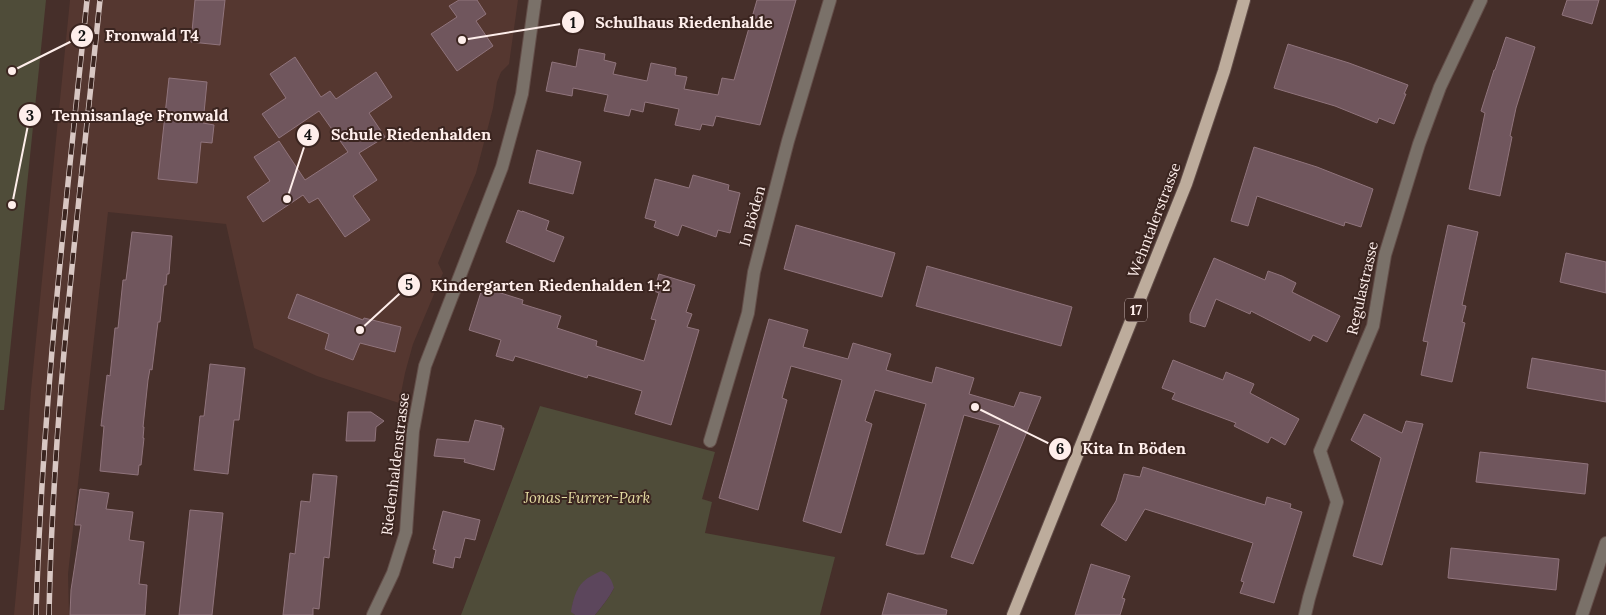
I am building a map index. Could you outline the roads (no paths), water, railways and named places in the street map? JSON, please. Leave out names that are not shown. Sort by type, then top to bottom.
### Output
[{"type":"main road","name":"Wehntalerstrasse","points":[[1013,615],[1184,191],[1224,70],[1244,0]]},
{"type":"street","name":"Riedenhaldenstrasse","points":[[373,615],[393,573],[406,532],[413,431],[425,366],[502,167],[522,94],[535,0]]},
{"type":"street","name":"In Böden","points":[[710,442],[748,313],[754,272],[788,141],[830,0]]},
{"type":"street","name":"Regulastrasse","points":[[1305,615],[1308,598],[1337,502],[1320,451],[1373,326],[1386,255],[1419,144],[1440,87],[1481,0]]},
{"type":"street","points":[[1582,615],[1606,543]]},
{"type":"railway","points":[[36,615],[49,384],[87,0]]},
{"type":"railway","points":[[49,615],[51,538],[61,384],[100,0]]},
{"type":"place","name":"Schulhaus Riedenhalde","points":[[462,40]]},
{"type":"place","name":"Fronwald T4","points":[[12,71]]},
{"type":"place","name":"Schule Riedenhalden","points":[[287,199]]},
{"type":"place","name":"Tennisanlage Fronwald","points":[[12,205]]},
{"type":"place","name":"Kindergarten Riedenhalden 1+2","points":[[360,330]]},
{"type":"place","name":"Kita In Böden","points":[[975,407]]},
{"type":"park label","name":"Jonas-Furrer-Park","points":[[587,497]]}]
